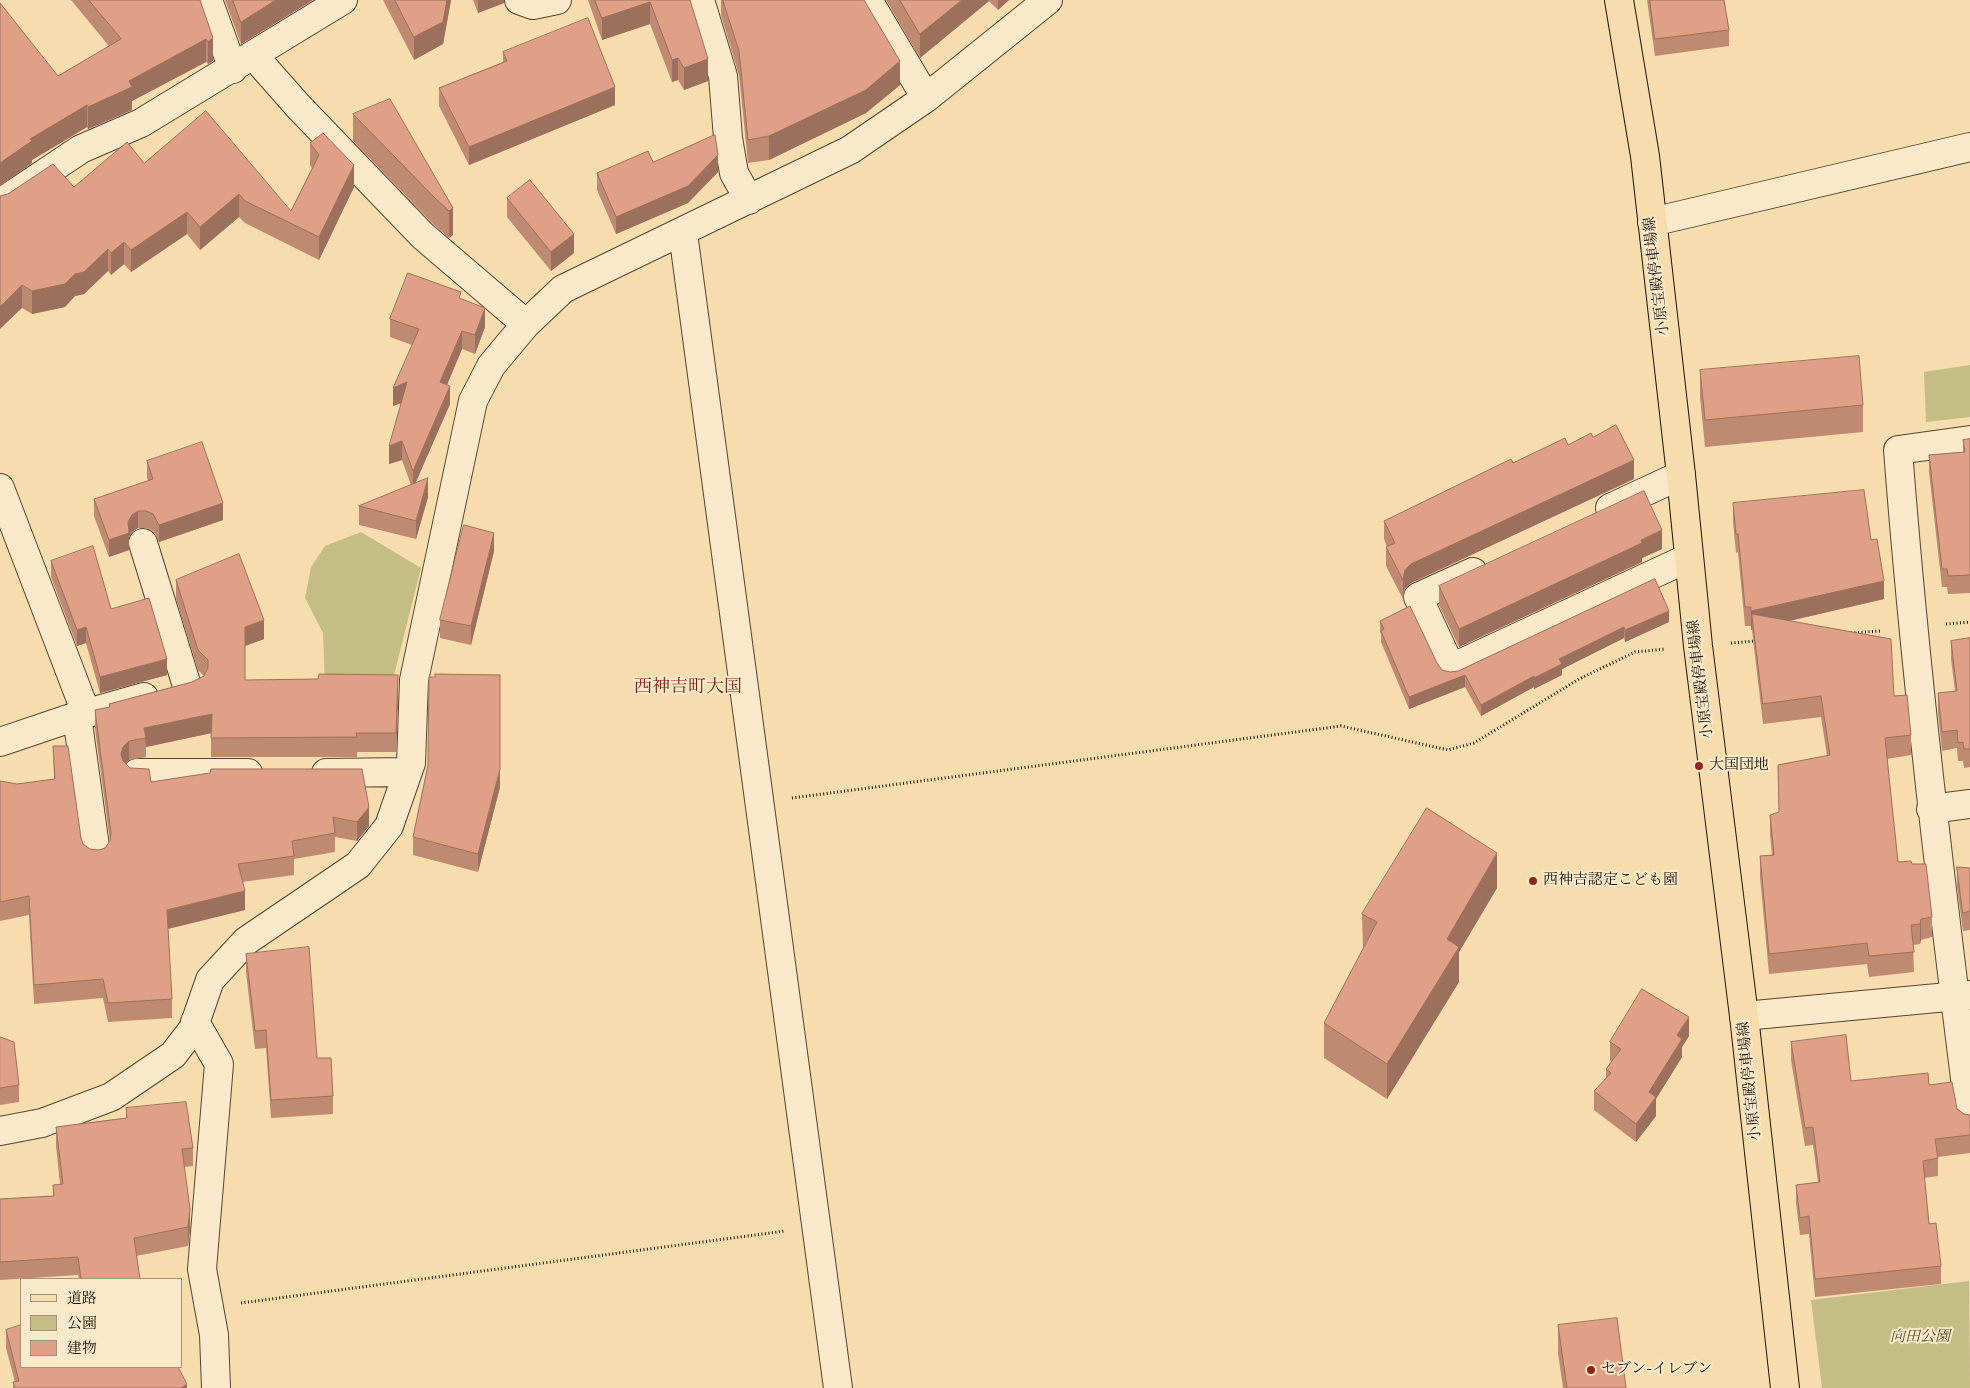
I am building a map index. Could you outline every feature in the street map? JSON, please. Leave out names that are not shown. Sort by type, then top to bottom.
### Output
[{"type":"main road","name":"小原宝殿停車場線","points":[[1619,0],[1645,156],[1681,475],[1688,558],[1744,1016],[1785,1388]]},
{"type":"street","points":[[208,0],[243,62],[298,106],[424,236],[526,324]]},
{"type":"street","points":[[0,203],[80,149],[141,123],[343,0]]},
{"type":"street","points":[[518,0],[533,5],[557,0]]},
{"type":"street","points":[[700,0],[723,76],[728,138],[734,173],[749,200]]},
{"type":"street","points":[[868,0],[926,98]]},
{"type":"street","points":[[0,1131],[42,1123],[111,1097],[173,1055],[193,1029],[210,980],[246,941],[358,865],[389,826],[411,762],[414,680],[473,401],[491,366],[526,324],[562,289],[683,233],[850,150],[926,98],[1048,0]]},
{"type":"street","points":[[1652,222],[1970,147]]},
{"type":"street","points":[[683,233],[838,1388]]},
{"type":"street","points":[[1970,440],[1898,450],[1912,628],[1931,809],[1962,996],[1970,1118]]},
{"type":"street","points":[[1585,520],[1681,475]]},
{"type":"street","points":[[0,488],[82,715],[96,854]]},
{"type":"street","points":[[0,742],[82,715],[190,685],[143,542]]},
{"type":"street","points":[[1497,561],[1418,597],[1451,668],[1688,558]]},
{"type":"street","points":[[137,773],[407,772]]},
{"type":"street","points":[[1931,809],[1970,804]]},
{"type":"street","points":[[1744,1016],[1962,996]]},
{"type":"street","points":[[195,1022],[219,1064],[202,1269],[214,1335],[216,1388]]},
{"type":"path","points":[[1844,634],[1970,622]]},
{"type":"path","points":[[759,802],[1341,726],[1448,750],[1474,743],[1579,679],[1635,652],[1756,641]]},
{"type":"path","points":[[208,1308],[816,1227]]},
{"type":"green space","points":[[1970,365],[1970,417],[1926,422],[1924,372]]},
{"type":"green space","points":[[361,532],[421,568],[392,683],[325,687],[323,633],[305,598],[311,567],[325,546]]},
{"type":"green space","name":"向田公園","points":[[1969,1281],[1970,1388],[1822,1388],[1811,1300]]},
{"type":"building","points":[[89,0],[200,0],[213,38],[208,42],[206,39],[129,81],[132,87],[88,107],[87,105],[30,139],[32,141],[0,163],[0,3],[58,76],[121,39]]},
{"type":"building","points":[[233,0],[276,0],[241,22]]},
{"type":"building","points":[[395,0],[447,0],[443,22],[414,37]]},
{"type":"building","points":[[595,0],[690,0],[708,59],[684,68],[678,58],[672,60],[650,2],[602,18]]},
{"type":"building","points":[[723,0],[864,0],[900,61],[866,90],[769,136],[748,140],[739,51]]},
{"type":"building","points":[[900,0],[962,0],[920,34]]},
{"type":"building","points":[[1650,0],[1724,0],[1729,30],[1655,39]]},
{"type":"building","points":[[588,18],[615,87],[469,147],[439,88],[507,61],[503,52]]},
{"type":"building","points":[[390,99],[453,208],[449,211],[353,114]]},
{"type":"building","points":[[206,111],[291,211],[319,155],[310,143],[323,133],[354,165],[319,237],[245,201],[239,194],[200,227],[187,212],[131,250],[124,242],[111,253],[108,249],[84,272],[75,274],[65,284],[32,291],[22,285],[0,307],[0,196],[8,194],[53,164],[74,187],[127,142],[144,163]]},
{"type":"building","points":[[715,135],[718,155],[688,186],[616,217],[597,173],[648,151],[653,162]]},
{"type":"building","points":[[530,180],[574,234],[551,252],[507,198]]},
{"type":"building","points":[[408,273],[461,292],[459,298],[485,308],[475,335],[462,331],[440,382],[450,386],[413,471],[402,441],[389,446],[407,382],[393,388],[419,329],[390,319]]},
{"type":"building","points":[[1859,356],[1863,405],[1705,420],[1700,370]]},
{"type":"building","points":[[1616,425],[1634,460],[1411,564],[1405,570],[1403,580],[1386,547],[1395,543],[1384,521],[1511,459],[1513,463],[1565,438],[1568,445],[1591,433],[1593,437]]},
{"type":"building","points":[[1970,439],[1970,575],[1948,576],[1947,569],[1942,569],[1929,455],[1965,452],[1963,440]]},
{"type":"building","points":[[202,442],[223,503],[159,525],[153,514],[146,511],[138,511],[132,515],[128,522],[129,533],[109,540],[94,499],[153,479],[147,461]]},
{"type":"building","points":[[428,478],[416,521],[359,506]]},
{"type":"building","points":[[1864,490],[1871,540],[1877,539],[1884,581],[1751,611],[1751,607],[1745,607],[1733,503]]},
{"type":"building","points":[[1644,491],[1662,530],[1641,540],[1642,543],[1459,629],[1439,586]]},
{"type":"building","points":[[464,525],[494,533],[471,626],[440,620]]},
{"type":"building","points":[[93,546],[111,609],[149,598],[167,659],[100,677],[86,627],[77,630],[51,561]]},
{"type":"building","points":[[239,554],[264,620],[245,627],[245,680],[318,679],[319,674],[398,675],[396,733],[356,733],[357,737],[211,738],[212,714],[144,728],[146,738],[129,741],[123,747],[121,754],[123,761],[130,768],[149,769],[151,782],[210,773],[211,769],[362,769],[369,807],[357,822],[333,817],[335,833],[292,841],[294,856],[238,864],[245,891],[167,910],[172,999],[108,1003],[103,979],[34,985],[29,896],[0,902],[0,781],[17,784],[55,779],[53,746],[68,746],[83,844],[90,849],[99,850],[105,848],[110,841],[111,833],[95,710],[110,707],[109,704],[192,682],[204,676],[208,668],[208,660],[198,650],[176,580]]},
{"type":"building","points":[[1655,579],[1669,611],[1625,630],[1624,627],[1559,659],[1562,664],[1534,678],[1534,676],[1481,705],[1465,675],[1409,697],[1381,631],[1384,629],[1380,621],[1410,606],[1442,670],[1458,671]]},
{"type":"building","points":[[1752,614],[1891,639],[1894,696],[1907,695],[1911,735],[1885,738],[1898,862],[1911,861],[1912,864],[1926,864],[1932,917],[1921,919],[1920,924],[1911,925],[1914,952],[1869,956],[1867,943],[1769,954],[1760,856],[1774,855],[1770,815],[1779,812],[1778,765],[1830,755],[1821,696],[1763,704]]},
{"type":"building","points":[[1970,638],[1970,749],[1964,749],[1963,742],[1958,743],[1957,730],[1942,732],[1938,693],[1957,691],[1951,641]]},
{"type":"building","points":[[435,674],[500,675],[500,769],[478,854],[413,837],[428,765],[429,677],[435,677]]},
{"type":"building","points":[[1427,808],[1497,853],[1447,939],[1459,947],[1387,1064],[1324,1023],[1377,922],[1362,914]]},
{"type":"building","points":[[1957,867],[1970,868],[1970,911],[1963,913]]},
{"type":"building","points":[[309,947],[317,1058],[331,1058],[333,1096],[271,1100],[266,1030],[255,1031],[246,954]]},
{"type":"building","points":[[1642,989],[1689,1017],[1677,1035],[1682,1039],[1649,1092],[1656,1097],[1636,1124],[1594,1091],[1611,1073],[1606,1069],[1621,1049],[1610,1042]]},
{"type":"building","points":[[1846,1035],[1851,1081],[1928,1073],[1929,1085],[1952,1082],[1957,1109],[1964,1114],[1970,1115],[1970,1135],[1935,1139],[1938,1158],[1923,1161],[1929,1224],[1936,1223],[1941,1266],[1815,1279],[1809,1216],[1800,1218],[1796,1185],[1820,1182],[1813,1127],[1805,1128],[1791,1042]]},
{"type":"building","points":[[0,1037],[14,1042],[19,1085],[0,1088]]},
{"type":"building","points":[[186,1102],[193,1148],[182,1149],[190,1209],[188,1227],[134,1238],[140,1278],[81,1278],[78,1257],[0,1262],[0,1199],[54,1196],[53,1185],[63,1184],[56,1127],[127,1118],[126,1108]]},
{"type":"building","points":[[1617,1318],[1626,1388],[1567,1388],[1558,1325]]},
{"type":"building","points":[[20,1325],[20,1368],[179,1368],[187,1384],[181,1388],[15,1388],[13,1382],[19,1381],[6,1330]]},
{"type":"place","name":"大国団地","points":[[1699,766]]},
{"type":"place","name":"西神吉認定こども園","points":[[1533,881]]},
{"type":"place","name":"セブン-イレブン","points":[[1591,1370]]},
{"type":"district","name":"西神吉町大国","points":[[688,689]]}]
